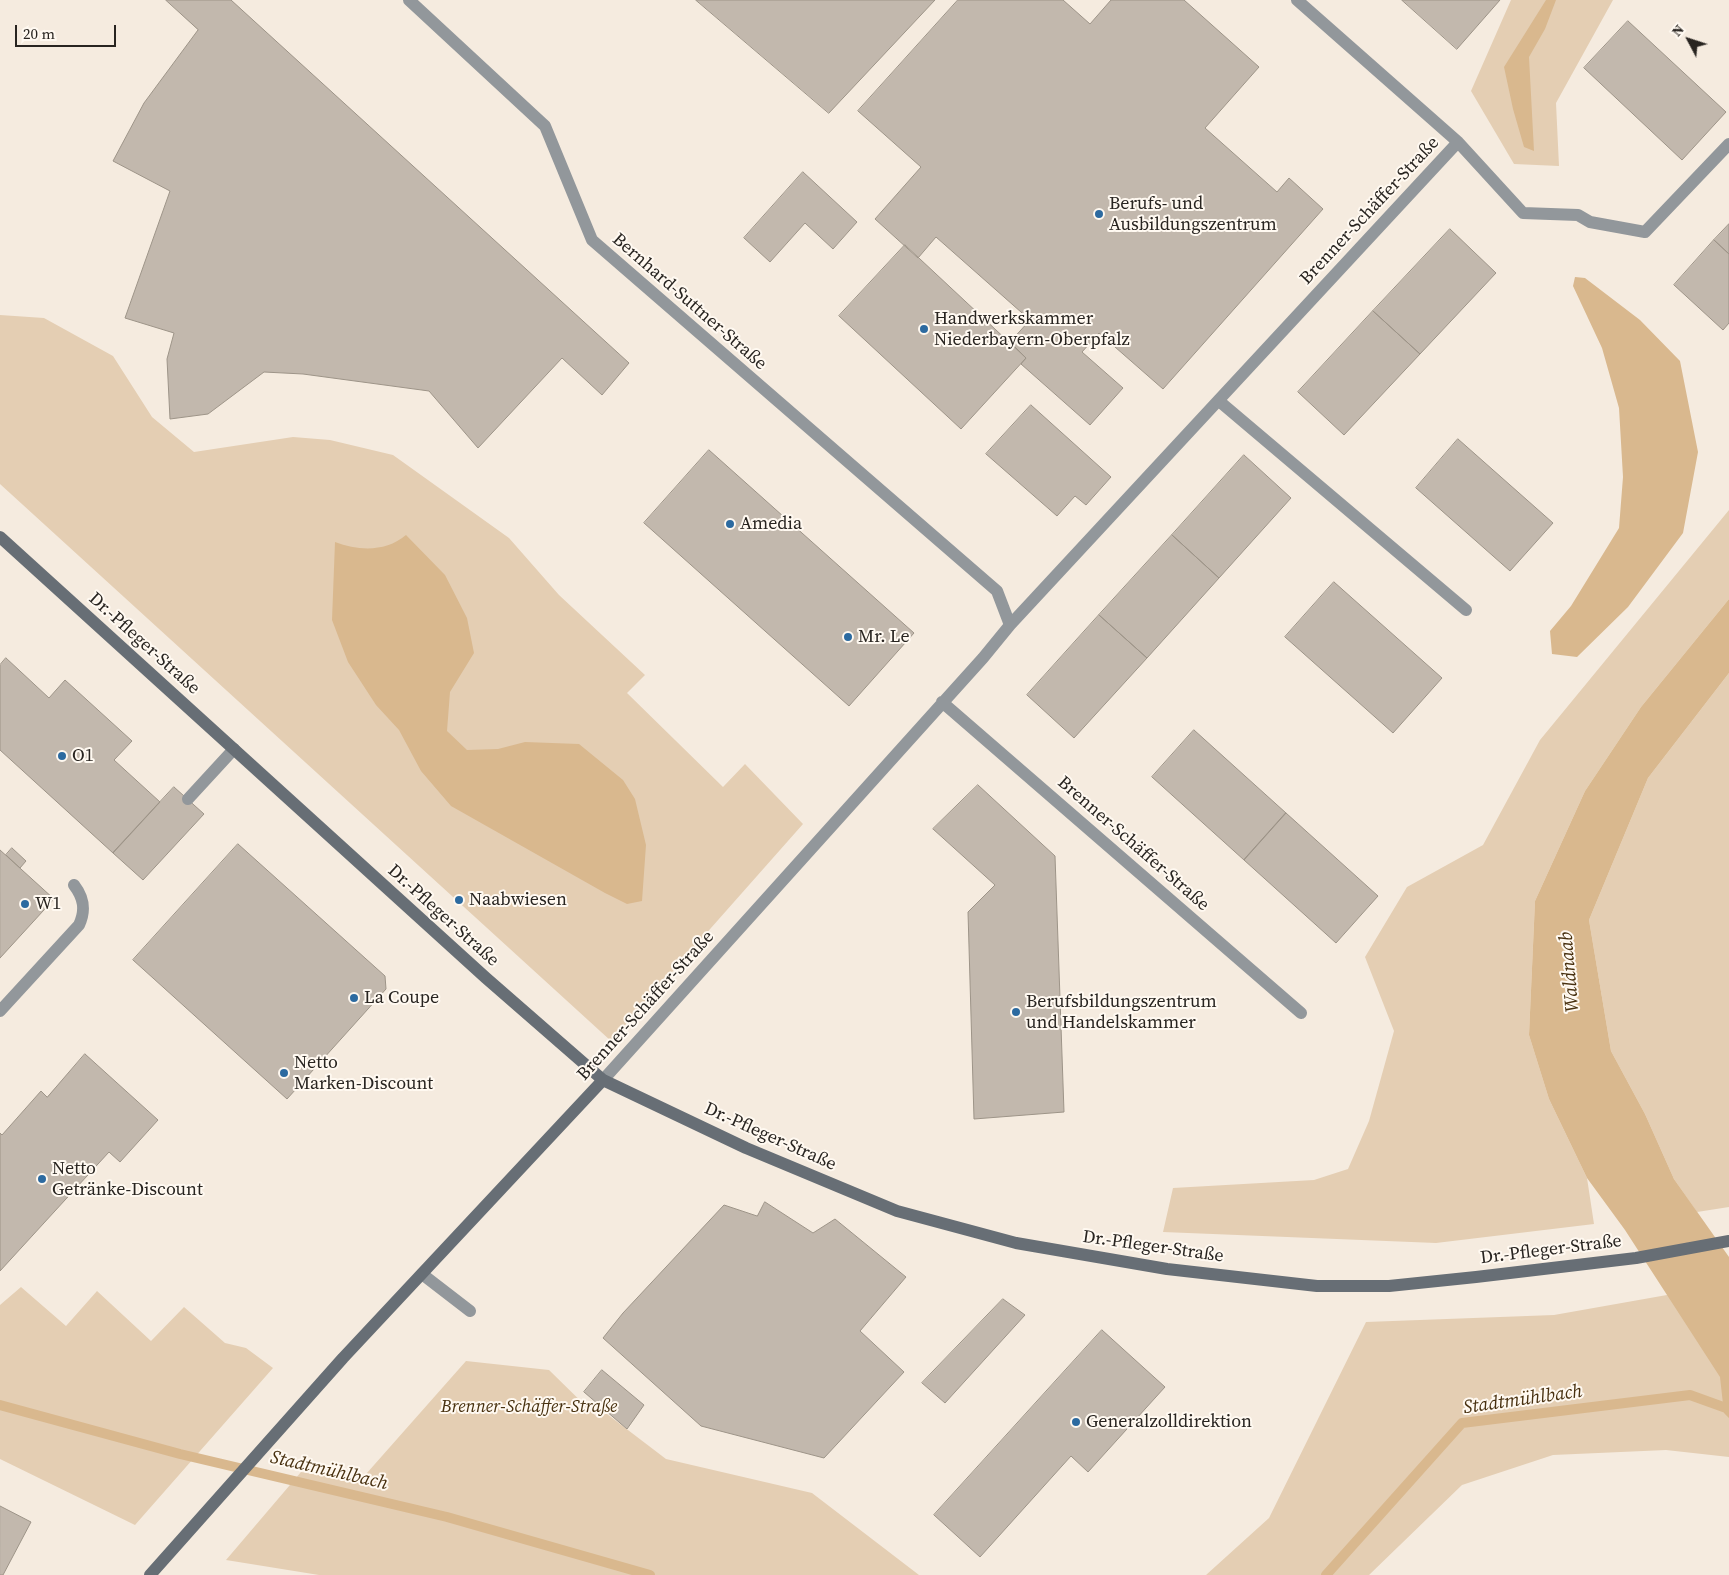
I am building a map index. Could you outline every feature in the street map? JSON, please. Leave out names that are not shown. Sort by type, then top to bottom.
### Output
[{"type":"main road","name":"Dr.-Pfleger-Straße","points":[[0,537],[486,978],[603,1080],[746,1148],[897,1211],[1016,1243],[1168,1269],[1317,1286],[1389,1286],[1636,1258],[1729,1241]]},
{"type":"main road","name":"Brenner-Schäffer-Straße","points":[[150,1575],[277,1432],[603,1080]]},
{"type":"street","name":"Bernhard-Suttner-Straße","points":[[409,0],[545,126],[592,240],[997,591],[1010,624]]},
{"type":"street","points":[[1297,0],[1458,142]]},
{"type":"street","name":"Brenner-Schäffer-Straße","points":[[603,1080],[942,702],[984,658],[1010,624],[1458,142],[1523,212],[1578,215],[1590,222],[1645,232],[1729,144]]},
{"type":"street","points":[[1219,400],[1466,610]]},
{"type":"street","name":"Brenner-Schäffer-Straße","points":[[942,702],[1302,1013]]},
{"type":"street","points":[[188,799],[234,749]]},
{"type":"street","points":[[0,1011],[79,925],[84,914],[83,901],[74,885]]},
{"type":"street","points":[[422,1274],[470,1312]]},
{"type":"green space","points":[[1511,0],[1613,0],[1556,103],[1559,166],[1514,164],[1471,91]]},
{"type":"green space","points":[[0,315],[44,318],[113,356],[152,417],[194,452],[293,437],[330,440],[393,455],[509,538],[559,595],[645,675],[627,693],[723,787],[745,764],[803,824],[611,1041],[0,484]]},
{"type":"green space","points":[[1729,510],[1729,599],[1641,707],[1585,791],[1535,901],[1529,1035],[1549,1099],[1587,1178],[1594,1224],[1436,1243],[1163,1232],[1173,1188],[1314,1180],[1348,1169],[1369,1121],[1394,1031],[1365,957],[1407,887],[1483,845],[1540,740]]},
{"type":"green space","points":[[1729,673],[1729,1207],[1697,1212],[1674,1179],[1645,1114],[1611,1051],[1589,920],[1648,778]]},
{"type":"green space","points":[[1729,1284],[1729,1457],[1666,1450],[1553,1455],[1462,1485],[1369,1575],[1206,1575],[1269,1518],[1366,1322],[1554,1315]]},
{"type":"green space","points":[[21,1287],[66,1326],[97,1291],[151,1341],[184,1307],[225,1343],[246,1348],[273,1368],[135,1525],[0,1459],[0,1305]]},
{"type":"green space","points":[[466,1361],[549,1370],[597,1417],[603,1411],[666,1459],[812,1493],[919,1575],[319,1575],[226,1560],[301,1472],[359,1482]]},
{"type":"water","points":[[1546,0],[1556,0],[1545,29],[1529,57],[1534,151],[1524,147],[1504,67]]},
{"type":"water","points":[[1575,277],[1585,278],[1640,320],[1680,361],[1698,452],[1683,533],[1628,607],[1577,657],[1552,654],[1550,631],[1571,606],[1619,528],[1623,477],[1619,408],[1602,348],[1573,286]]},
{"type":"water","points":[[406,535],[445,575],[467,618],[474,653],[450,692],[447,731],[467,750],[498,749],[525,742],[579,744],[623,780],[635,799],[646,845],[642,901],[627,904],[451,806],[421,771],[399,730],[376,705],[348,662],[332,620],[335,542],[353,547],[372,548],[390,545]]},
{"type":"water","name":"Waldnaab","points":[[1729,599],[1729,673],[1648,778],[1589,920],[1611,1051],[1645,1114],[1674,1179],[1729,1257],[1729,1418],[1724,1413],[1720,1377],[1625,1230],[1587,1178],[1549,1099],[1529,1035],[1535,901],[1585,791],[1641,707]]},
{"type":"building","points":[[166,0],[231,0],[629,363],[602,395],[562,358],[478,448],[429,391],[303,374],[264,372],[208,414],[170,419],[167,359],[174,333],[125,318],[170,191],[113,161],[144,103],[198,30]]},
{"type":"building","points":[[696,0],[935,0],[829,113]]},
{"type":"building","name":"Berufs- und Ausbildungszentrum","points":[[958,0],[1063,0],[1090,24],[1111,0],[1184,0],[1259,67],[1205,128],[1277,192],[1289,178],[1323,209],[1163,389],[1099,333],[1082,352],[1123,388],[1090,425],[1021,364],[1026,358],[1010,342],[1030,320],[936,237],[918,258],[875,219],[921,167],[858,111]]},
{"type":"building","points":[[1402,0],[1500,0],[1457,49]]},
{"type":"building","points":[[1628,21],[1726,112],[1682,160],[1584,68]]},
{"type":"building","points":[[803,172],[857,222],[833,249],[805,223],[770,262],[744,238]]},
{"type":"building","points":[[1729,224],[1729,254],[1714,240]]},
{"type":"building","points":[[1450,229],[1496,273],[1420,354],[1373,311]]},
{"type":"building","points":[[1714,240],[1729,254],[1729,323],[1723,330],[1674,285]]},
{"type":"building","name":"Handwerkskammer Niederbayern-Oberpfalz","points":[[905,245],[1026,358],[961,429],[839,316]]},
{"type":"building","points":[[1373,311],[1420,354],[1344,435],[1298,392]]},
{"type":"building","points":[[1031,405],[1111,477],[1086,505],[1075,496],[1057,516],[986,454]]},
{"type":"building","points":[[1458,439],[1553,523],[1510,571],[1416,488]]},
{"type":"building","points":[[709,450],[914,633],[849,706],[644,523]]},
{"type":"building","points":[[1244,455],[1291,498],[1219,578],[1172,535]]},
{"type":"building","points":[[1172,535],[1219,578],[1147,658],[1099,615]]},
{"type":"building","points":[[1334,582],[1442,678],[1393,733],[1285,637]]},
{"type":"building","points":[[1099,615],[1147,658],[1074,738],[1027,695]]},
{"type":"building","name":"O1","points":[[6,658],[49,698],[65,680],[132,741],[114,760],[160,802],[113,853],[0,750],[0,665]]},
{"type":"building","points":[[1194,730],[1286,813],[1244,860],[1152,777]]},
{"type":"building","name":"Berufsbildungszentrum und Handelskammer","points":[[978,785],[1055,856],[1064,1112],[974,1119],[968,912],[995,885],[933,829]]},
{"type":"building","points":[[174,787],[204,814],[143,880],[113,853]]},
{"type":"building","points":[[1286,813],[1378,896],[1336,943],[1244,860]]},
{"type":"building","points":[[238,844],[385,976],[386,989],[287,1099],[133,960]]},
{"type":"building","points":[[12,848],[26,861],[20,868],[6,855]]},
{"type":"building","name":"W1","points":[[0,850],[54,899],[0,958]]},
{"type":"building","name":"Netto Getränke-Discount","points":[[85,1054],[158,1120],[120,1162],[109,1152],[0,1271],[0,1133],[2,1135],[41,1091],[47,1097]]},
{"type":"building","points":[[765,1202],[813,1233],[835,1219],[906,1277],[860,1331],[904,1372],[824,1458],[701,1426],[603,1338],[623,1313],[724,1205],[757,1216]]},
{"type":"building","points":[[1003,1299],[1025,1315],[945,1403],[922,1383]]},
{"type":"building","name":"Generalzolldirektion","points":[[1102,1330],[1165,1387],[1088,1472],[1071,1456],[980,1557],[934,1515]]},
{"type":"building","points":[[602,1370],[644,1405],[627,1429],[584,1392]]},
{"type":"building","points":[[0,1506],[31,1522],[3,1575],[0,1575]]},
{"type":"waterway","name":"Stadtmühlbach","points":[[1326,1575],[1462,1423],[1690,1395],[1729,1409]]},
{"type":"waterway","name":"Stadtmühlbach","points":[[0,1405],[180,1454],[447,1517],[650,1575]]},
{"type":"place","name":"Berufs- und Ausbildungszentrum","points":[[1099,214]]},
{"type":"place","name":"Handwerkskammer Niederbayern-Oberpfalz","points":[[924,329]]},
{"type":"place","name":"Amedia","points":[[730,524]]},
{"type":"place","name":"Mr. Le","points":[[848,637]]},
{"type":"place","name":"O1","points":[[62,756]]},
{"type":"place","name":"Naabwiesen","points":[[459,900]]},
{"type":"place","name":"W1","points":[[25,904]]},
{"type":"place","name":"La Coupe","points":[[354,998]]},
{"type":"place","name":"Berufsbildungszentrum und Handelskammer","points":[[1016,1012]]},
{"type":"place","name":"Netto Marken-Discount","points":[[284,1073]]},
{"type":"place","name":"Netto Getränke-Discount","points":[[42,1179]]},
{"type":"place","name":"Generalzolldirektion","points":[[1076,1422]]}]
